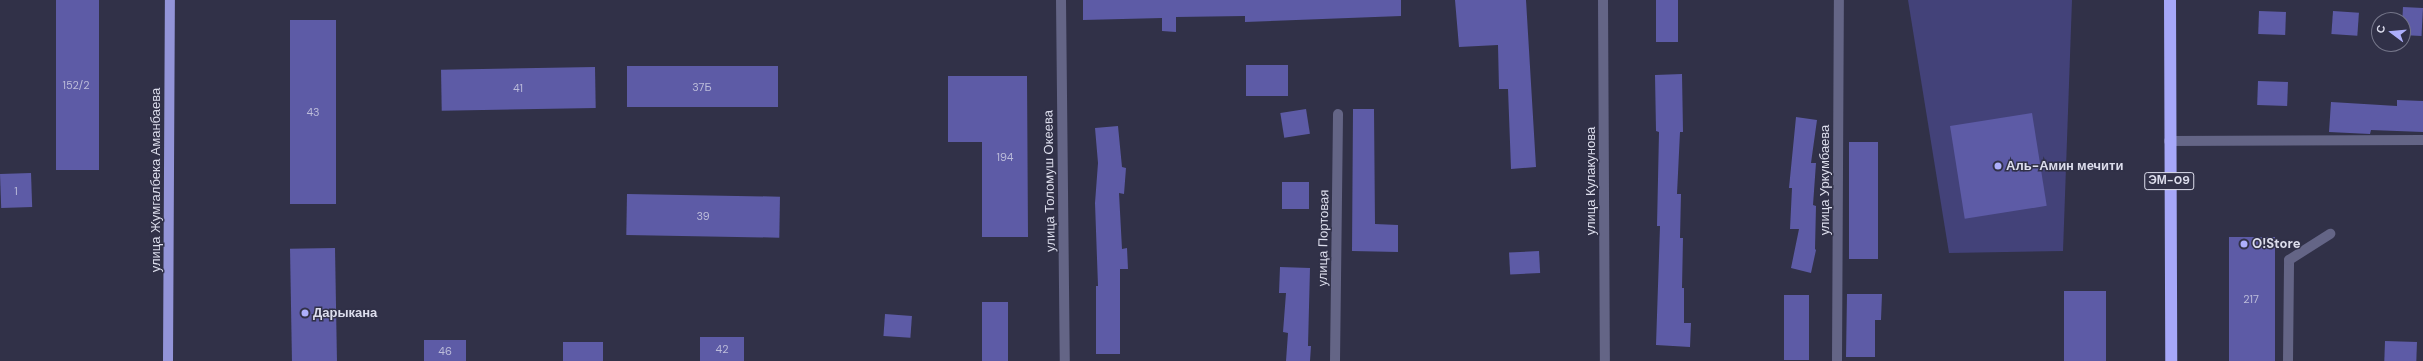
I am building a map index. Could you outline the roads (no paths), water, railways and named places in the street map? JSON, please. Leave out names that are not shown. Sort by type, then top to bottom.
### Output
[{"type":"highway","name":"ЭМ-09","points":[[2170,0],[2169,141],[2171,361]]},
{"type":"main road","name":"улица Жумгалбека Аманбаева","points":[[168,361],[170,0]]},
{"type":"street","name":"улица Толомуш Океева","points":[[1061,0],[1065,361]]},
{"type":"street","name":"улица Кулакунова","points":[[1603,0],[1605,361]]},
{"type":"street","name":"улица Уркумбаева","points":[[1837,361],[1839,0]]},
{"type":"street","name":"улица Портовая","points":[[1335,361],[1338,114]]},
{"type":"street","points":[[2169,141],[2423,140]]},
{"type":"street","points":[[2288,361],[2289,260],[2330,234]]},
{"type":"place","name":"Аль-Амин мечити","points":[[1998,166]]},
{"type":"place","name":"O!Store","points":[[2244,244]]},
{"type":"place","name":"Дарыкана","points":[[305,313]]}]
